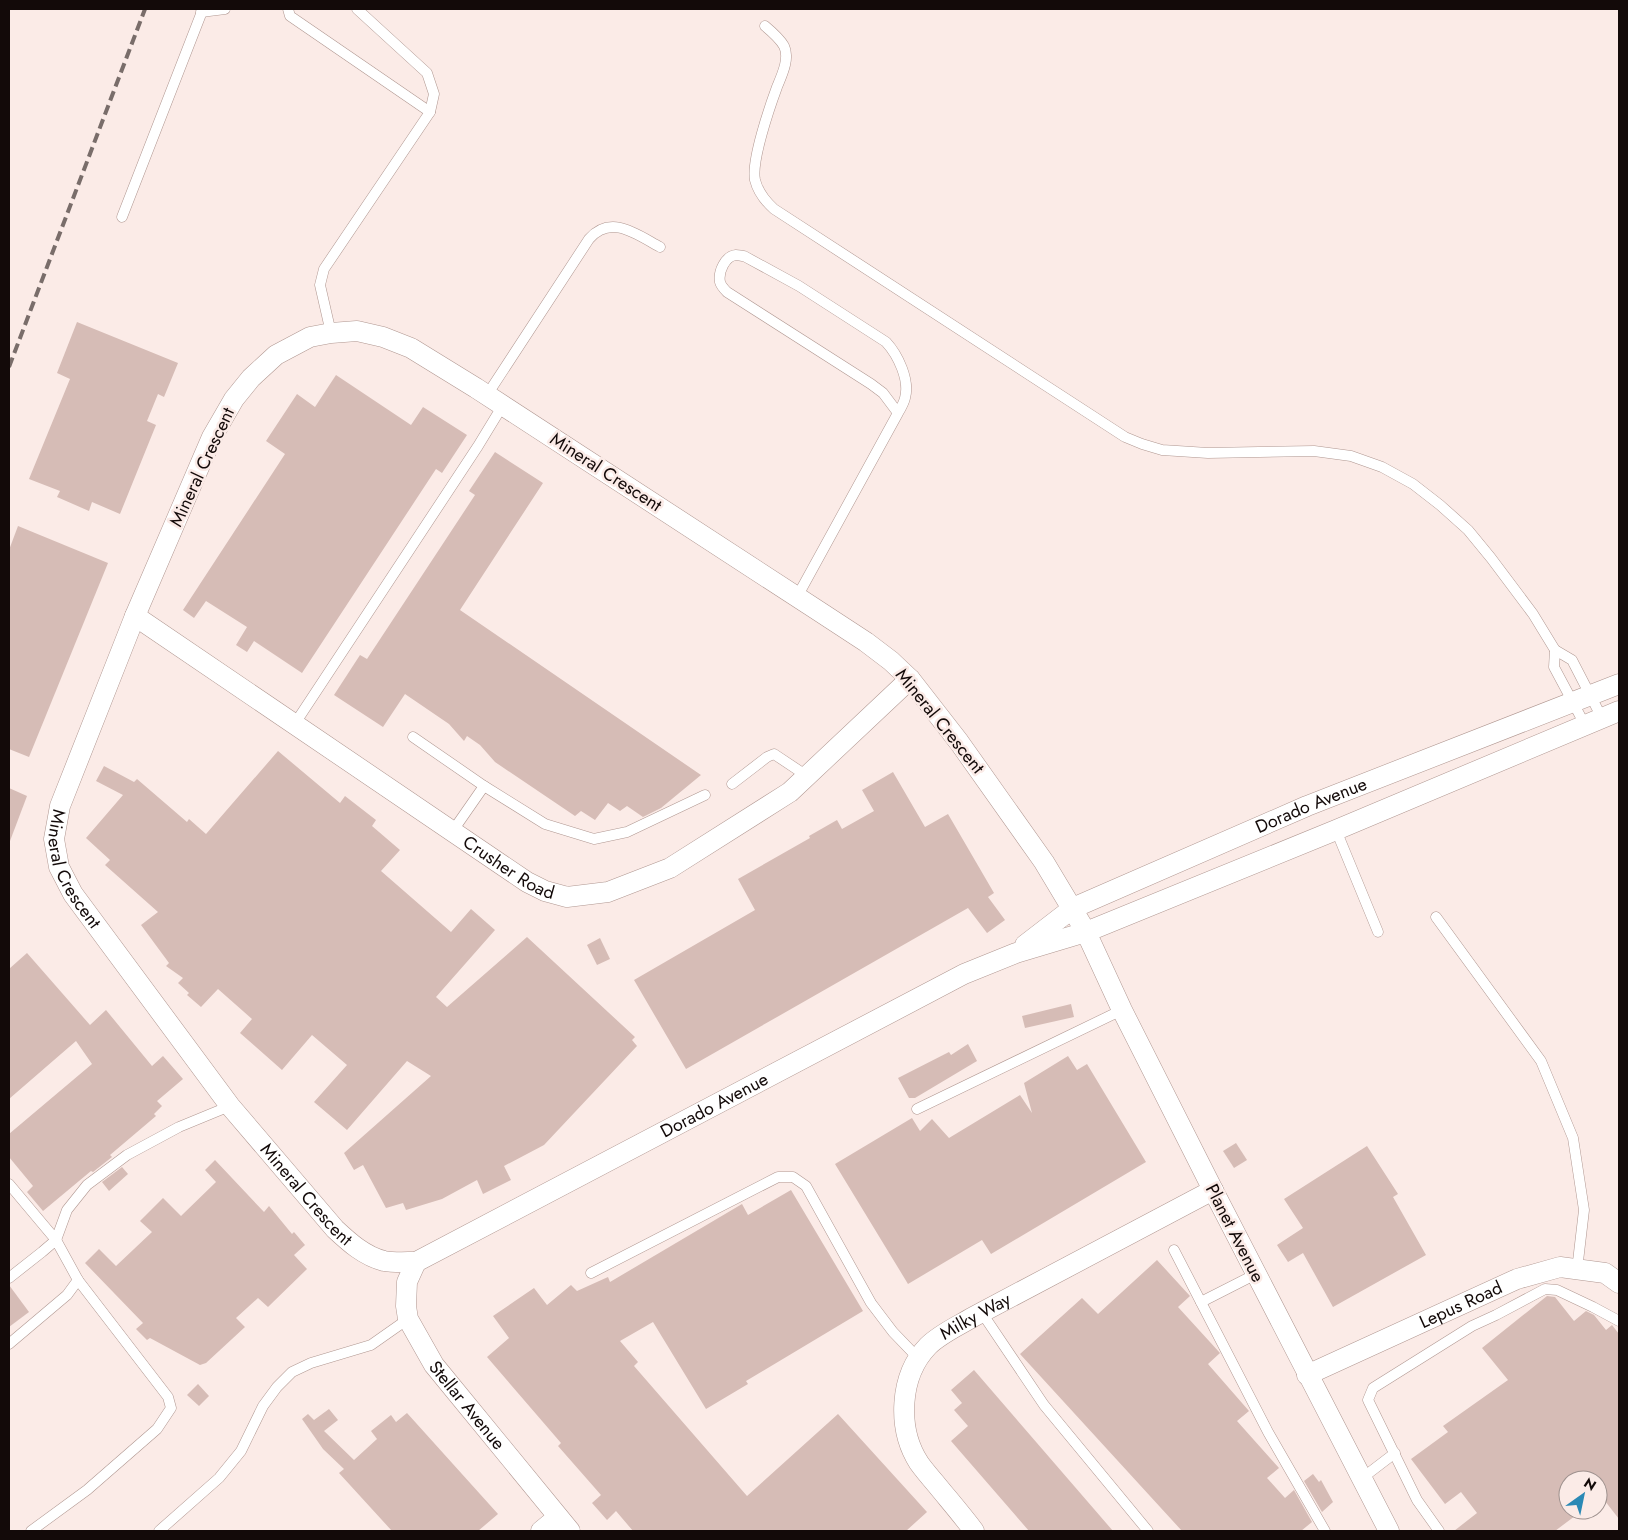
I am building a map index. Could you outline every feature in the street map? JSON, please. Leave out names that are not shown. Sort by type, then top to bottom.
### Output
[{"type":"street","name":"Mineral Crescent","points":[[416,1262],[385,1261],[369,1255],[352,1245],[335,1229],[230,1106],[73,894],[59,867],[54,839],[60,806],[135,616],[212,437],[234,399],[251,378],[276,355],[310,337],[331,332],[356,331],[383,337],[411,348],[495,400],[866,642],[891,661],[910,679],[1000,798],[1044,862],[1086,932]]},
{"type":"street","name":"Crusher Road","points":[[135,616],[527,882],[545,892],[567,897],[608,892],[670,868],[790,792],[910,679]]},
{"type":"street","name":"Dorado Avenue","points":[[1016,953],[1072,908],[1308,806],[1619,684]]},
{"type":"street","name":"Dorado Avenue","points":[[416,1262],[964,974],[1016,953],[1086,932],[1336,830],[1602,718]]},
{"type":"street","name":"Planet Avenue","points":[[1086,932],[1122,1010],[1213,1190],[1389,1531]]},
{"type":"street","name":"Milky Way","points":[[974,1531],[919,1463],[910,1443],[903,1407],[905,1389],[918,1358],[929,1345],[942,1335],[982,1312],[1213,1190]]},
{"type":"street","name":"Stellar Avenue","points":[[416,1262],[407,1282],[406,1306],[408,1319],[434,1365],[564,1524]]},
{"type":"street","name":"Lepus Road","points":[[1307,1375],[1517,1279],[1560,1267],[1605,1274],[1619,1283]]},
{"type":"street","points":[[541,1531],[564,1524]]},
{"type":"lane","points":[[122,217],[202,10],[225,9]]},
{"type":"lane","points":[[288,9],[290,16],[430,112]]},
{"type":"lane","points":[[331,332],[320,285],[324,269],[430,112],[434,94],[427,73],[357,9]]},
{"type":"lane","points":[[765,26],[784,45],[786,57],[784,70],[774,96],[755,161],[755,179],[759,190],[774,209],[1126,437],[1142,444],[1162,450],[1208,452],[1314,451],[1351,456],[1382,467],[1413,484],[1468,530],[1491,558],[1533,614],[1555,650],[1572,660],[1581,698],[1602,718]]},
{"type":"lane","points":[[294,724],[472,454],[495,400],[589,239],[596,231],[612,226],[625,229],[660,246]]},
{"type":"lane","points":[[797,597],[898,413],[906,390],[902,365],[886,342],[799,286],[754,260],[735,255],[729,258],[723,265],[720,275],[720,283],[727,292],[871,384],[882,393],[898,413]]},
{"type":"lane","points":[[1555,650],[1554,667],[1581,698],[1602,718]]},
{"type":"lane","points":[[412,737],[484,786],[545,824],[594,839],[628,832],[704,795]]},
{"type":"lane","points":[[732,784],[774,754],[807,776]]},
{"type":"lane","points":[[452,832],[484,786]]},
{"type":"lane","points":[[1336,830],[1378,932]]},
{"type":"lane","points":[[1436,917],[1541,1061],[1573,1138],[1584,1210],[1578,1270]]},
{"type":"lane","points":[[917,1109],[1122,1010]]},
{"type":"lane","points":[[9,1278],[56,1240],[67,1210],[87,1185],[127,1155],[179,1127],[230,1106]]},
{"type":"lane","points":[[591,1273],[778,1177],[793,1177],[806,1186],[870,1302],[918,1358]]},
{"type":"lane","points":[[9,1184],[56,1240],[78,1280],[168,1397],[171,1408],[157,1429],[87,1490],[31,1531]]},
{"type":"lane","points":[[1174,1250],[1268,1432],[1325,1531]]},
{"type":"lane","points":[[1200,1302],[1256,1274]]},
{"type":"lane","points":[[9,1344],[67,1295],[78,1280]]},
{"type":"lane","points":[[1439,1531],[1417,1500],[1368,1400],[1373,1388],[1472,1326],[1496,1316],[1545,1289],[1558,1290],[1619,1321]]},
{"type":"lane","points":[[982,1312],[1044,1405],[1148,1531]]},
{"type":"lane","points":[[159,1531],[219,1478],[241,1451],[263,1406],[277,1386],[292,1372],[311,1363],[371,1345],[408,1319]]},
{"type":"lane","points":[[1361,1479],[1395,1453]]},
{"type":"building","points":[[77,322],[178,363],[164,397],[158,394],[147,421],[156,425],[120,514],[92,502],[89,511],[57,497],[60,491],[29,479],[70,379],[57,373]]},
{"type":"building","points":[[336,375],[411,425],[423,407],[467,435],[442,473],[436,469],[302,673],[254,641],[247,652],[236,645],[247,627],[206,601],[194,618],[183,610],[285,454],[266,441],[297,394],[315,407]]},
{"type":"building","points":[[495,452],[543,483],[460,610],[701,775],[661,808],[643,817],[627,806],[620,811],[608,803],[595,820],[581,811],[575,816],[495,762],[480,745],[467,736],[464,741],[449,724],[405,694],[383,727],[334,695],[360,655],[367,659],[475,495],[469,491]]},
{"type":"building","points":[[18,526],[108,563],[29,757],[9,749],[9,550]]},
{"type":"building","points":[[278,751],[340,803],[345,796],[376,820],[372,826],[400,850],[381,871],[451,932],[471,909],[495,930],[436,997],[447,1007],[527,937],[635,1037],[632,1040],[637,1046],[544,1145],[504,1166],[511,1180],[483,1194],[477,1180],[442,1199],[406,1210],[403,1203],[386,1208],[363,1165],[354,1170],[344,1153],[431,1076],[407,1061],[347,1130],[314,1102],[347,1065],[312,1035],[282,1070],[240,1033],[252,1019],[218,989],[201,1007],[187,995],[189,993],[178,983],[183,978],[166,966],[169,963],[141,925],[158,912],[105,865],[110,860],[86,838],[123,795],[96,781],[104,766],[134,782],[137,779],[187,822],[189,819],[206,834]]},
{"type":"building","points":[[893,772],[925,827],[948,814],[994,893],[988,897],[1005,920],[987,933],[968,908],[686,1069],[634,980],[755,910],[738,879],[810,838],[809,836],[837,820],[842,829],[874,811],[862,790]]},
{"type":"building","points":[[9,788],[27,796],[10,841],[9,841]]},
{"type":"building","points":[[600,938],[610,959],[597,965],[587,945]]},
{"type":"building","points":[[27,953],[90,1025],[106,1010],[152,1066],[163,1056],[183,1079],[157,1101],[162,1106],[154,1114],[156,1116],[110,1155],[112,1157],[93,1172],[91,1171],[43,1211],[27,1192],[33,1186],[9,1157],[9,1134],[92,1064],[76,1041],[9,1099],[9,969]]},
{"type":"building","points":[[1071,1004],[1074,1017],[1025,1028],[1022,1016]]},
{"type":"building","points":[[968,1044],[977,1061],[915,1098],[909,1098],[898,1078],[949,1052],[951,1055]]},
{"type":"building","points":[[1068,1056],[1077,1070],[1087,1064],[1146,1162],[991,1254],[982,1240],[908,1284],[835,1164],[912,1118],[920,1131],[932,1119],[949,1138],[1020,1095],[1032,1113],[1024,1083]]},
{"type":"building","points":[[1236,1143],[1247,1160],[1234,1168],[1223,1151]]},
{"type":"building","points":[[1367,1146],[1398,1194],[1393,1197],[1426,1255],[1333,1307],[1303,1253],[1288,1262],[1277,1245],[1303,1228],[1284,1199]]},
{"type":"building","points":[[215,1160],[264,1212],[269,1206],[292,1234],[294,1232],[305,1245],[294,1255],[307,1269],[268,1307],[258,1298],[236,1318],[245,1327],[206,1363],[200,1365],[150,1338],[147,1340],[136,1329],[143,1323],[85,1263],[99,1249],[116,1266],[152,1232],[140,1221],[163,1198],[181,1216],[216,1182],[205,1170]]},
{"type":"building","points":[[122,1167],[128,1174],[109,1191],[102,1182]]},
{"type":"building","points":[[791,1190],[863,1311],[746,1381],[748,1384],[706,1409],[653,1322],[620,1341],[638,1362],[634,1366],[747,1496],[838,1414],[927,1512],[906,1531],[633,1531],[616,1511],[607,1520],[592,1503],[601,1495],[558,1446],[561,1443],[487,1357],[509,1338],[493,1316],[534,1288],[547,1305],[571,1285],[577,1291],[608,1277],[610,1282],[742,1204],[748,1215]]},
{"type":"building","points":[[1157,1260],[1190,1296],[1178,1307],[1220,1353],[1208,1364],[1249,1411],[1237,1421],[1279,1468],[1267,1478],[1285,1498],[1294,1490],[1312,1522],[1301,1531],[1182,1531],[1020,1354],[1082,1298],[1098,1314]]},
{"type":"building","points":[[9,1285],[29,1312],[9,1327]]},
{"type":"building","points":[[1547,1296],[1555,1297],[1574,1321],[1586,1311],[1594,1315],[1606,1330],[1612,1325],[1619,1334],[1619,1519],[1608,1505],[1608,1470],[1558,1470],[1558,1520],[1570,1520],[1555,1531],[1454,1531],[1477,1513],[1461,1492],[1445,1504],[1411,1459],[1448,1432],[1443,1426],[1508,1380],[1482,1348]]},
{"type":"building","points":[[974,1370],[1113,1531],[1029,1531],[951,1441],[968,1426],[954,1410],[962,1403],[951,1390]]},
{"type":"building","points":[[198,1384],[209,1396],[199,1406],[187,1395]]},
{"type":"building","points":[[329,1409],[338,1420],[324,1431],[354,1460],[377,1439],[371,1431],[391,1415],[396,1422],[407,1413],[498,1514],[478,1531],[392,1531],[339,1473],[344,1469],[323,1449],[302,1419],[308,1414],[314,1420]]},
{"type":"building","points":[[1313,1474],[1319,1482],[1321,1480],[1333,1502],[1322,1512],[1304,1481]]},
{"type":"railway","points":[[9,367],[145,9]]}]
